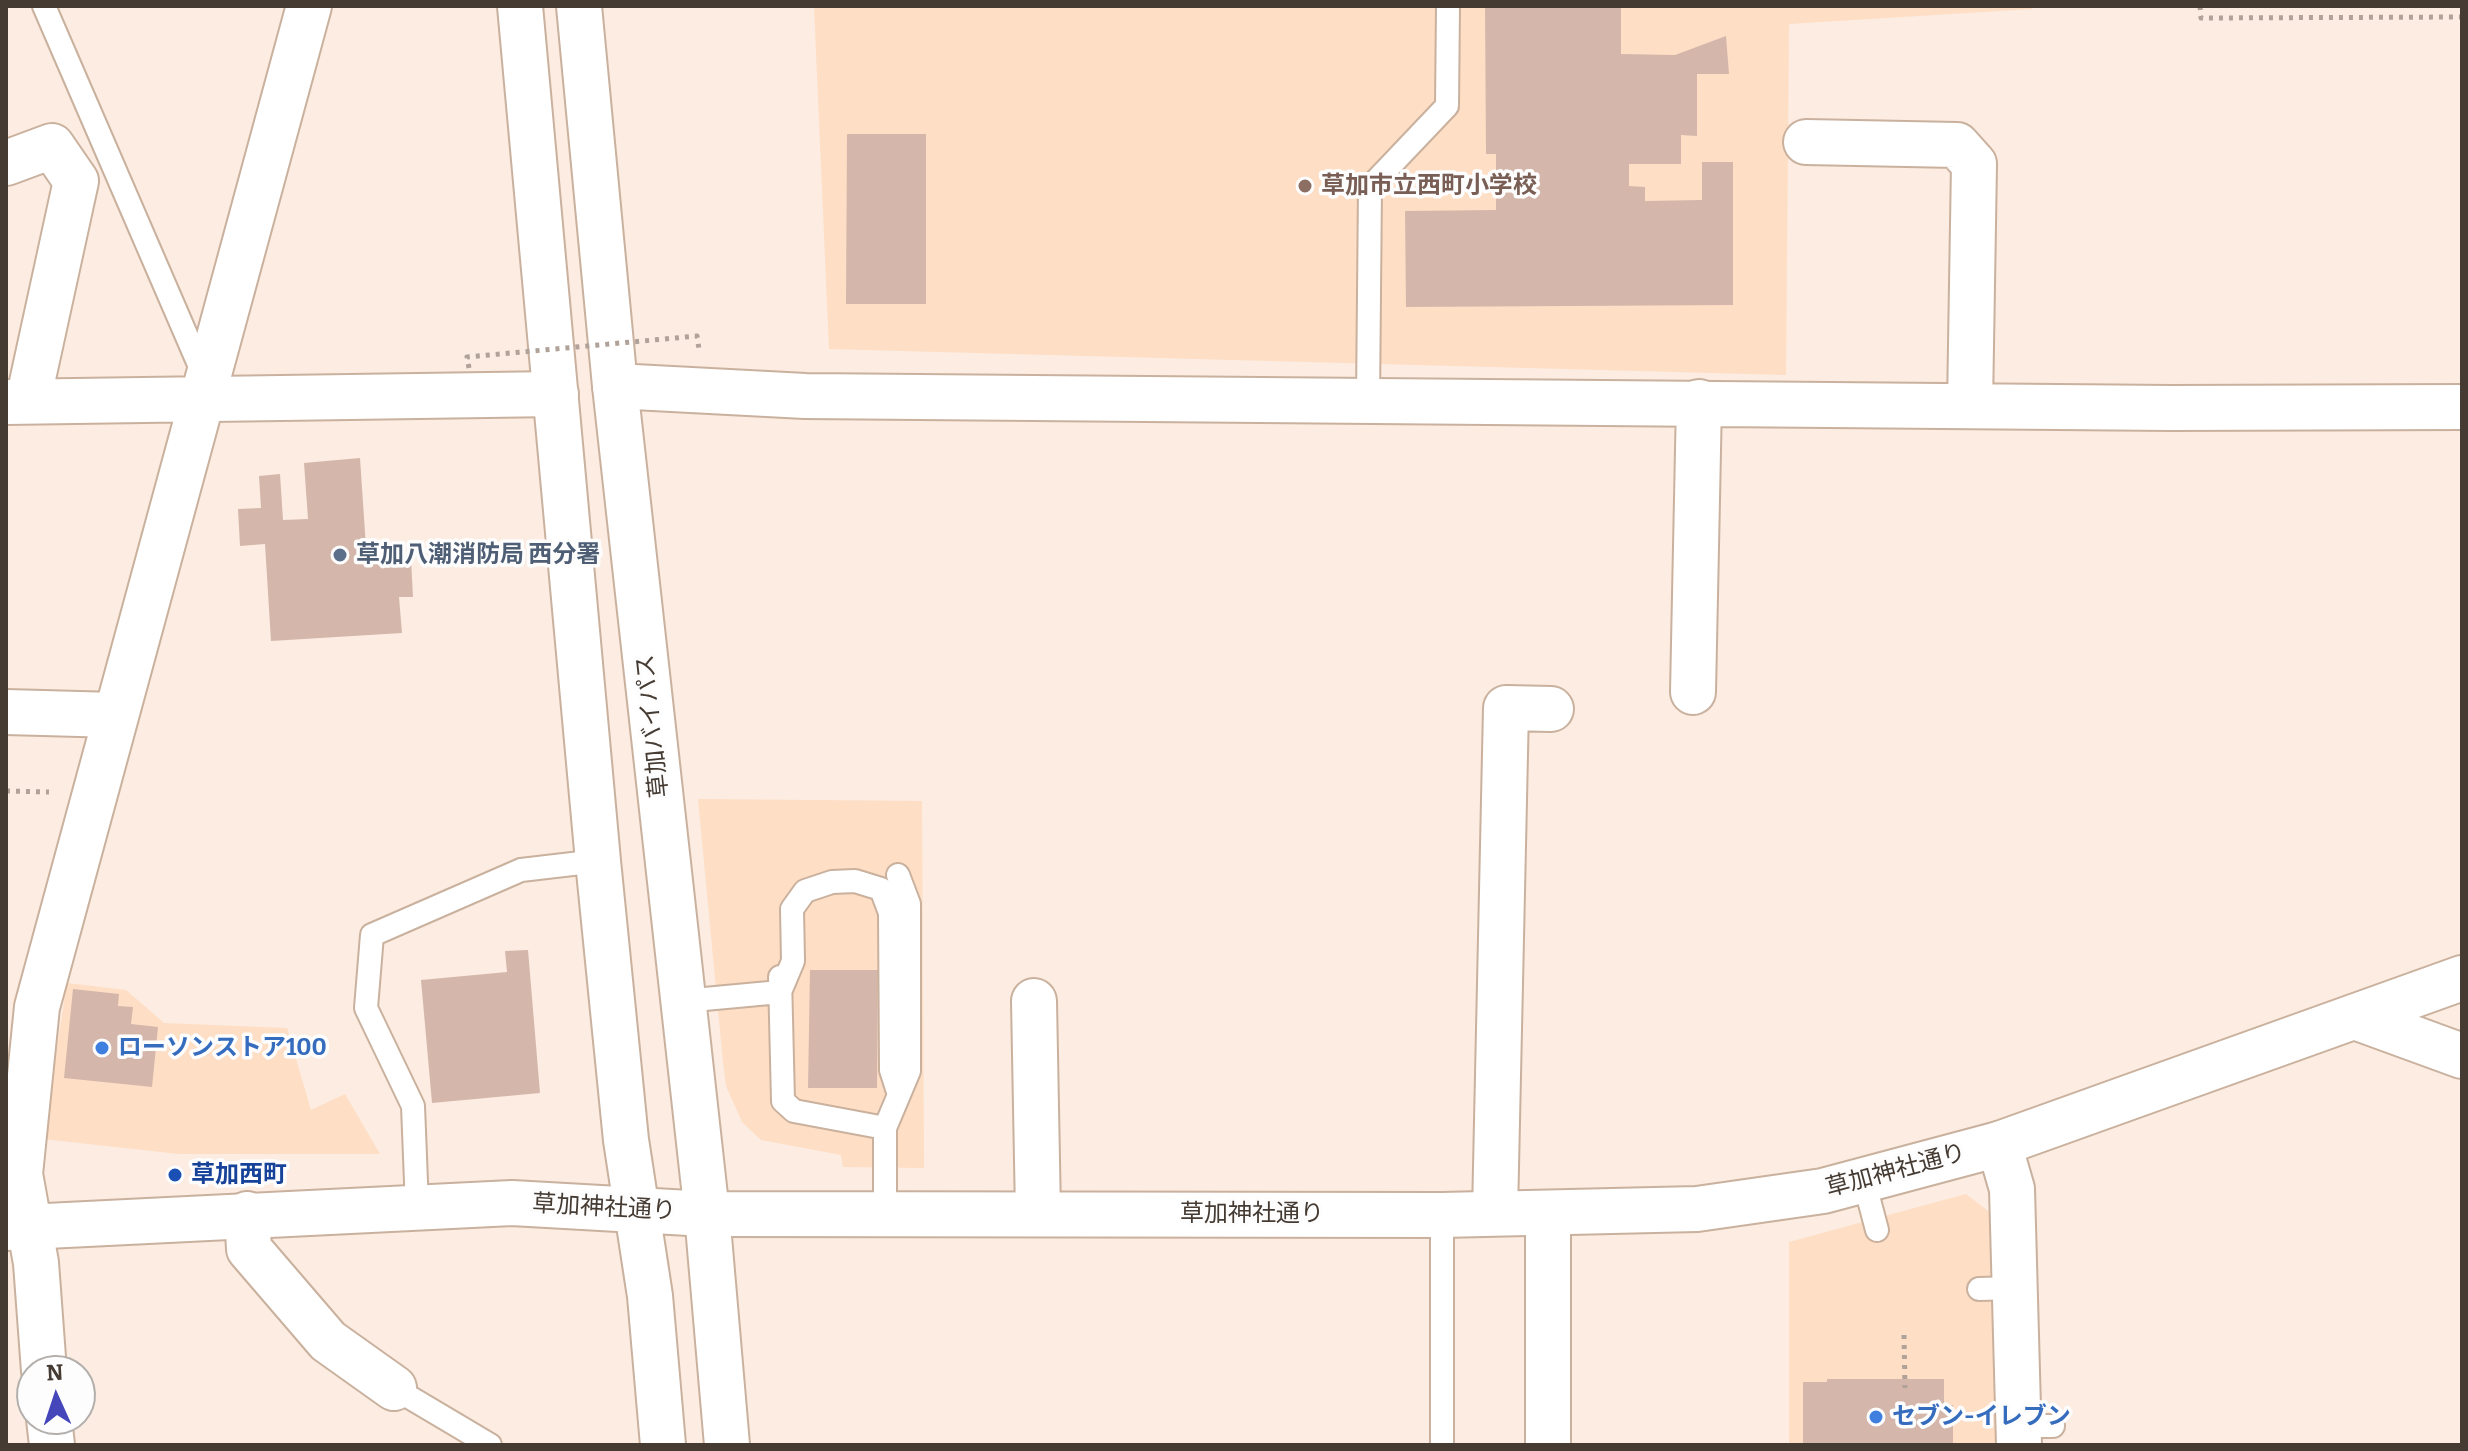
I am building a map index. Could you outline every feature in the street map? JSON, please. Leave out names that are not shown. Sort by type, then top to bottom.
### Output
[{"type":"main road","points":[[30,1347],[36,1263],[17,1228],[13,1171],[37,1007],[309,6]]},
{"type":"main road","points":[[520,6],[598,861],[636,1207],[650,1296],[663,1445]]},
{"type":"main road","name":"草加バイパス","points":[[579,6],[615,386],[707,1214],[727,1445]]},
{"type":"main road","points":[[1806,142],[1957,145],[1974,164],[1970,406]]},
{"type":"main road","points":[[6,163],[52,146],[76,181],[17,402],[203,392],[556,394]]},
{"type":"main road","points":[[615,386],[805,396],[2462,407]]},
{"type":"main road","points":[[1693,692],[1699,402]]},
{"type":"main road","points":[[1495,1213],[1506,708],[1551,709]]},
{"type":"main road","points":[[6,712],[116,715]]},
{"type":"main road","name":"草加神社通り","points":[[17,1228],[247,1214],[525,1203],[636,1207],[707,1214],[1442,1215],[1697,1209],[1763,1201],[1864,1181],[1999,1144],[2462,978]]},
{"type":"main road","points":[[1034,1001],[1038,1213]]},
{"type":"main road","points":[[2355,1017],[2462,1056]]},
{"type":"main road","points":[[1999,1144],[2012,1189],[1997,1288],[2030,1432]]},
{"type":"main road","points":[[1548,1213],[1548,1445]]},
{"type":"main road","points":[[247,1214],[249,1249],[328,1341],[394,1388]]},
{"type":"lane","points":[[44,6],[203,392]]},
{"type":"lane","points":[[1368,400],[1370,187],[1447,106],[1448,6]]},
{"type":"lane","points":[[417,1207],[413,1106],[366,1008],[372,935],[521,870],[598,861]]},
{"type":"lane","points":[[885,1212],[885,1128],[909,1071],[909,904],[898,875]]},
{"type":"lane","points":[[780,992],[793,961],[792,909],[805,891],[832,882],[855,881],[881,889],[890,913],[891,1070],[899,1095]]},
{"type":"lane","points":[[779,955],[783,1101],[794,1111],[885,1128]]},
{"type":"lane","points":[[683,1001],[780,992]]},
{"type":"lane","points":[[1864,1181],[1877,1230]]},
{"type":"lane","points":[[1442,1215],[1442,1445]]},
{"type":"lane","points":[[394,1388],[460,1424],[490,1445]]},
{"type":"path","points":[[2200,6],[2201,18],[2462,17]]},
{"type":"path","points":[[469,368],[467,357],[697,336],[699,349]]},
{"type":"path","points":[[1904,1335],[1905,1388]]},
{"type":"shaded area","name":"草加市立西町小学校","points":[[814,6],[2032,6],[2032,9],[1789,24],[1786,375],[829,349]]},
{"type":"shaded area","points":[[698,799],[922,801],[924,1168],[843,1167],[841,1155],[761,1140],[742,1122],[726,1086]]},
{"type":"shaded area","points":[[67,983],[126,990],[164,1023],[287,1028],[311,1110],[345,1094],[380,1154],[179,1154],[43,1139]]},
{"type":"shaded area","points":[[1966,1194],[1992,1214],[2001,1445],[1789,1445],[1789,1242]]},
{"type":"building","points":[[1485,6],[1621,6],[1621,54],[1675,55],[1726,36],[1729,74],[1697,74],[1697,136],[1681,135],[1681,164],[1629,164],[1629,186],[1645,187],[1645,201],[1702,200],[1702,162],[1733,162],[1733,305],[1406,307],[1405,211],[1496,210],[1496,154],[1486,154]]},
{"type":"building","points":[[847,134],[926,134],[926,304],[846,304]]},
{"type":"building","points":[[360,458],[367,562],[411,559],[413,597],[399,597],[402,633],[271,641],[265,544],[240,546],[238,509],[261,508],[259,476],[280,474],[283,520],[308,519],[304,463]]},
{"type":"building","points":[[528,950],[540,1093],[432,1103],[421,980],[507,972],[505,951]]},
{"type":"building","points":[[810,970],[878,970],[877,1088],[808,1088]]},
{"type":"building","points":[[73,989],[119,994],[118,1006],[133,1007],[131,1024],[158,1027],[152,1087],[64,1078]]},
{"type":"building","points":[[1827,1379],[1944,1379],[1944,1405],[1953,1405],[1953,1445],[1803,1445],[1803,1382],[1827,1382]]},
{"type":"place","name":"草加市立西町小学校","points":[[1305,186]]},
{"type":"place","name":"草加八潮消防局 西分署","points":[[340,555]]},
{"type":"place","name":"ローソンストア100","points":[[102,1048]]},
{"type":"place","name":"草加西町","points":[[175,1175]]},
{"type":"place","name":"セブン-イレブン","points":[[1876,1417]]}]
